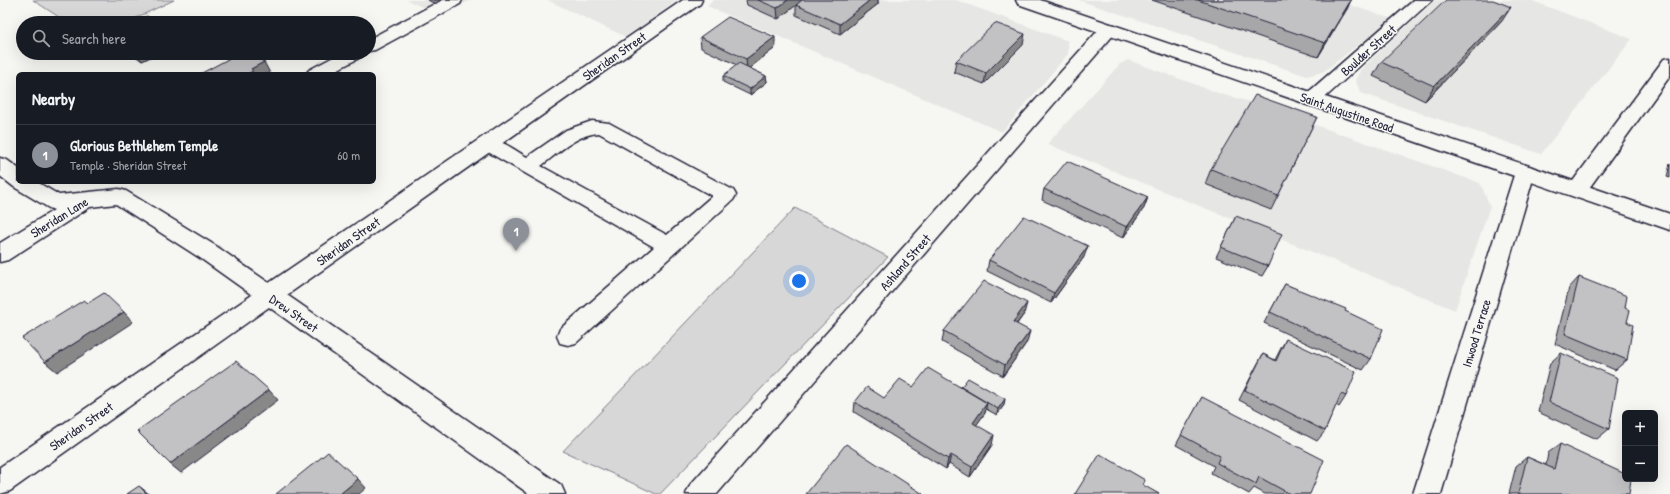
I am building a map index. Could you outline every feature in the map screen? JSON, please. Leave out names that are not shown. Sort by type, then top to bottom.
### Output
[{"type":"street","points":[[376,42],[454,0]]},
{"type":"street","name":"Sheridan Street","points":[[0,482],[694,0]]},
{"type":"street","name":"Saint Augustine Road","points":[[1024,0],[1311,100],[1670,222]]},
{"type":"street","name":"Boulder Street","points":[[1311,100],[1424,0]]},
{"type":"street","name":"Ashland Street","points":[[700,494],[1109,29]]},
{"type":"street","points":[[320,72],[342,60]]},
{"type":"street","points":[[1577,190],[1670,63]]},
{"type":"street","points":[[0,165],[16,177]]},
{"type":"street","name":"Inwood Terrace","points":[[1427,494],[1524,172]]},
{"type":"street","name":"Drew Street","points":[[24,184],[56,203],[119,196],[208,252],[551,494]]},
{"type":"street","name":"Sheridan Lane","points":[[0,254],[87,200],[116,184]]},
{"type":"lane","points":[[528,166],[573,133],[593,126],[602,127],[726,195],[568,336]]},
{"type":"lane","points":[[488,144],[669,246]]},
{"type":"shaded area","points":[[33,0],[174,0],[140,16],[57,16]]},
{"type":"shaded area","points":[[407,0],[471,0],[441,16]]},
{"type":"shaded area","points":[[547,0],[678,0],[626,37]]},
{"type":"shaded area","points":[[714,0],[956,0],[1068,41],[1068,54],[1002,132],[707,6]]},
{"type":"shaded area","points":[[1078,0],[1335,0],[1392,19],[1323,72],[1307,76]]},
{"type":"shaded area","points":[[1435,0],[1530,0],[1632,39],[1541,154],[1361,93],[1355,80],[1361,69]]},
{"type":"shaded area","points":[[1128,60],[1224,95],[1247,101],[1480,183],[1490,206],[1455,310],[1047,144],[1120,64]]},
{"type":"shaded area","points":[[795,208],[888,257],[660,494],[656,494],[563,451]]},
{"type":"building","points":[[758,0],[788,0],[777,8]]},
{"type":"building","points":[[802,0],[870,0],[840,24],[796,5]]},
{"type":"building","points":[[1198,0],[1351,0],[1325,43]]},
{"type":"building","points":[[1446,0],[1493,0],[1511,7],[1434,86],[1381,62]]},
{"type":"building","points":[[728,17],[775,37],[746,59],[700,37]]},
{"type":"building","points":[[995,23],[1025,34],[986,73],[956,61]]},
{"type":"building","points":[[226,60],[261,60],[264,62],[251,69],[253,71],[251,72],[204,72]]},
{"type":"building","points":[[739,63],[766,76],[750,89],[723,76]]},
{"type":"building","points":[[1255,95],[1317,117],[1278,196],[1211,169]]},
{"type":"building","points":[[1067,161],[1148,197],[1127,227],[1044,189]]},
{"type":"building","points":[[1024,216],[1088,246],[1054,293],[989,260]]},
{"type":"building","points":[[1236,216],[1282,234],[1268,266],[1221,247]]},
{"type":"building","points":[[1579,277],[1627,296],[1625,308],[1630,310],[1627,322],[1633,325],[1627,360],[1565,334]]},
{"type":"building","points":[[984,281],[1027,303],[1013,322],[1030,331],[1005,365],[944,331]]},
{"type":"building","points":[[1285,284],[1346,309],[1345,311],[1383,329],[1371,359],[1270,312]]},
{"type":"building","points":[[104,293],[124,312],[45,362],[22,338],[84,300],[88,303]]},
{"type":"building","points":[[1286,339],[1356,372],[1346,396],[1341,394],[1325,431],[1245,390],[1263,354],[1276,361]]},
{"type":"building","points":[[1561,353],[1618,378],[1609,429],[1549,402]]},
{"type":"building","points":[[236,361],[269,390],[170,464],[137,431]]},
{"type":"building","points":[[928,368],[987,403],[973,423],[994,435],[972,467],[951,455],[948,459],[855,402],[867,387],[884,398],[900,379],[913,387]]},
{"type":"building","points":[[968,378],[1005,399],[998,409],[961,387]]},
{"type":"building","points":[[1202,397],[1324,460],[1310,494],[1290,494],[1259,477],[1256,484],[1217,463],[1220,456],[1181,435]]},
{"type":"building","points":[[846,444],[923,494],[806,494]]},
{"type":"building","points":[[1560,444],[1622,473],[1622,482],[1631,482],[1629,494],[1518,494],[1527,457],[1554,469]]},
{"type":"building","points":[[328,452],[358,479],[340,494],[276,494]]},
{"type":"building","points":[[1100,454],[1145,480],[1143,485],[1159,494],[1075,494]]},
{"type":"building","points":[[139,486],[147,494],[127,494]]},
{"type":"place","name":"Glorious Bethlehem Temple","points":[[516,251]]}]
